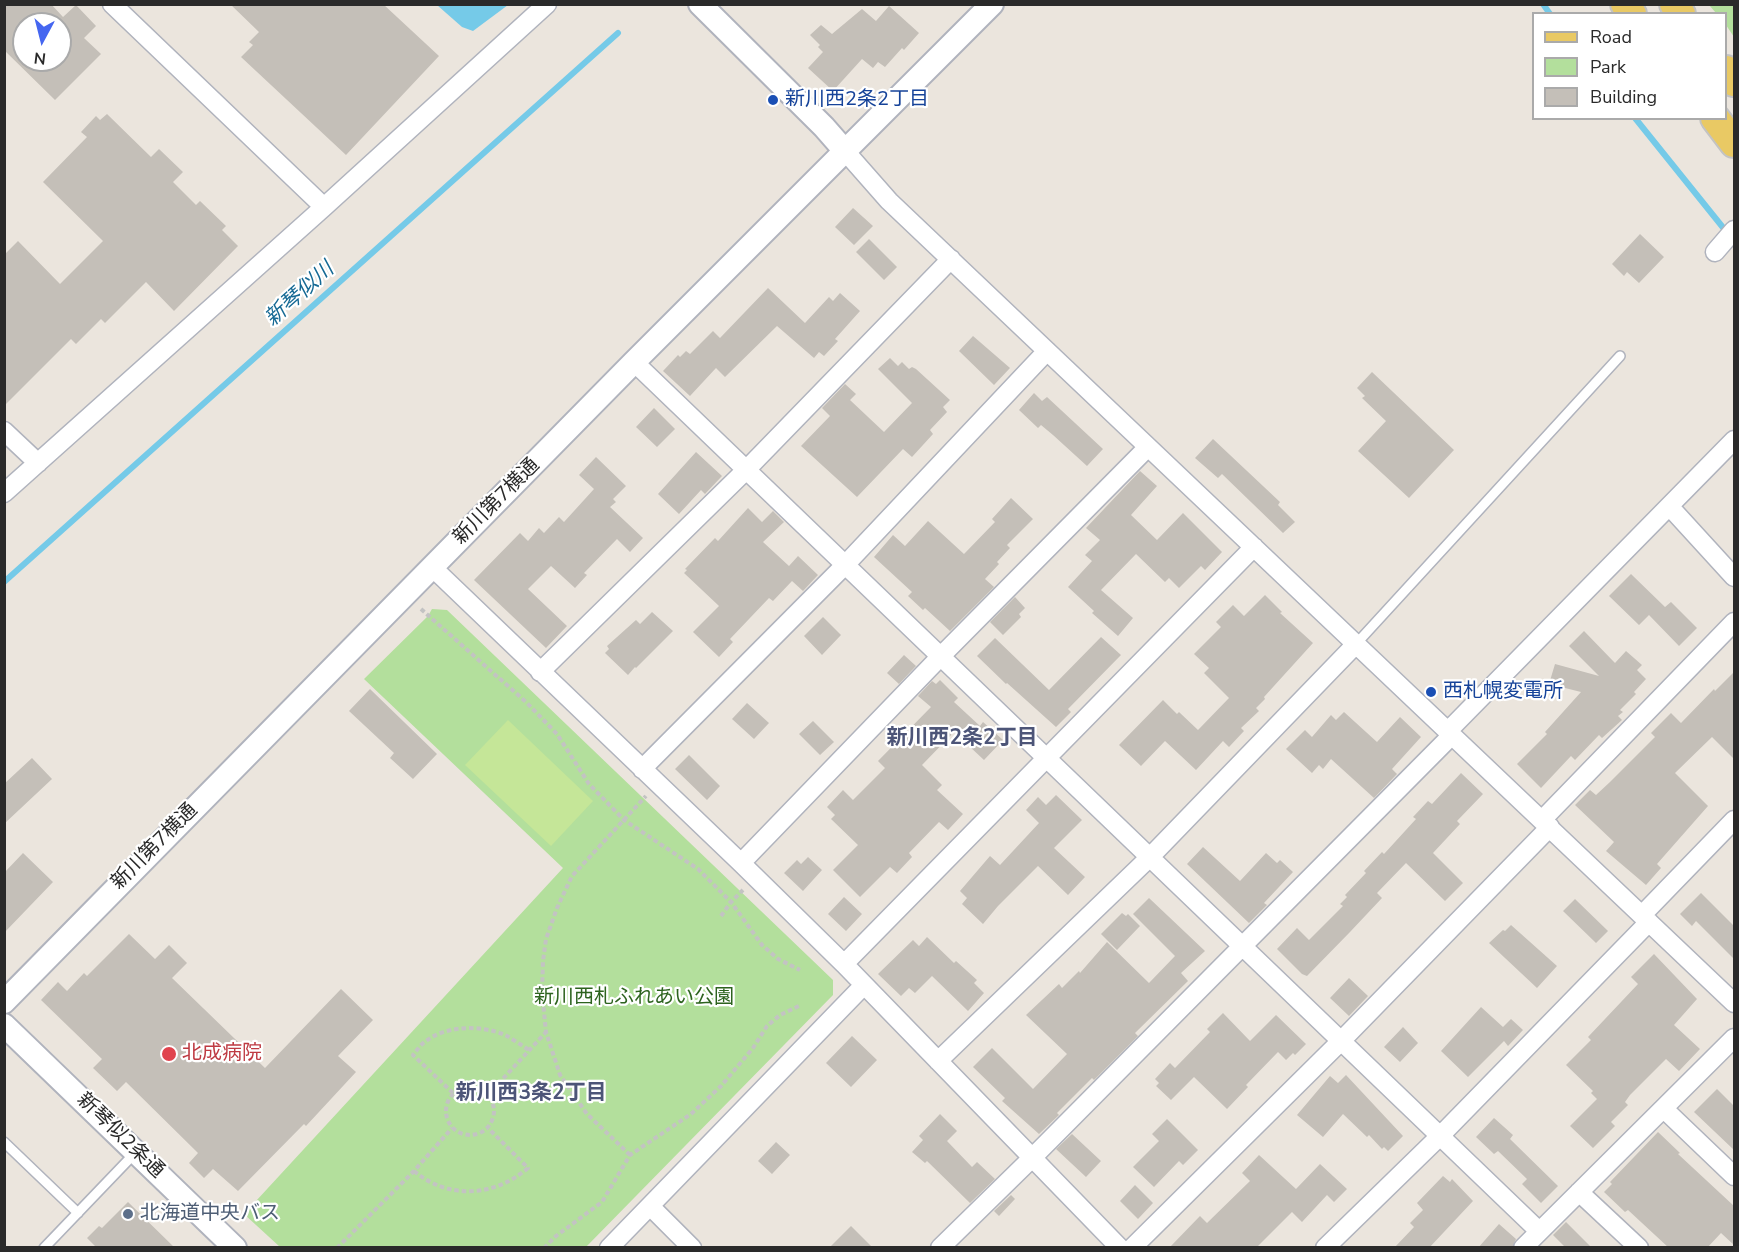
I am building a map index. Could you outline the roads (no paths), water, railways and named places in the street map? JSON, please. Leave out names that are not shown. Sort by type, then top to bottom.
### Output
[{"type":"main road","points":[[1717,120],[1734,143]]},
{"type":"street","points":[[112,4],[324,207]]},
{"type":"street","points":[[4,493],[547,4]]},
{"type":"street","points":[[699,4],[824,127],[889,201],[1734,1003]]},
{"type":"street","name":"新川第7横通","points":[[4,1002],[634,362],[992,4]]},
{"type":"street","points":[[1715,252],[1734,230]]},
{"type":"street","points":[[540,672],[746,470],[951,259]]},
{"type":"street","points":[[642,769],[845,565],[1047,351]]},
{"type":"street","points":[[634,362],[1539,1231]]},
{"type":"street","points":[[4,431],[38,463]]},
{"type":"street","points":[[940,1248],[1243,946],[1734,440]]},
{"type":"street","points":[[741,863],[941,656],[1148,447]]},
{"type":"street","points":[[1670,507],[1734,578]]},
{"type":"street","points":[[844,964],[1254,547]]},
{"type":"street","points":[[432,567],[844,964],[1032,1158],[1108,1243]]},
{"type":"street","points":[[1132,1248],[1341,1041],[1734,622]]},
{"type":"street","points":[[938,1061],[1150,857],[1356,644]]},
{"type":"street","points":[[1325,1248],[1440,1137],[1646,919],[1734,820]]},
{"type":"street","points":[[609,1248],[864,985]]},
{"type":"street","name":"新琴似2条通","points":[[4,1025],[235,1248]]},
{"type":"street","points":[[1523,1248],[1734,1038]]},
{"type":"street","points":[[1664,1109],[1734,1176]]},
{"type":"street","points":[[1579,1192],[1639,1248]]},
{"type":"street","points":[[650,1206],[693,1248]]},
{"type":"lane","points":[[1356,644],[1620,356]]},
{"type":"lane","points":[[4,1142],[78,1213]]},
{"type":"lane","points":[[44,1248],[136,1152]]},
{"type":"water","points":[[437,5],[508,5],[473,31],[462,27]]},
{"type":"waterway","points":[[1543,4],[1549,12]]},
{"type":"waterway","name":"新琴似川","points":[[4,582],[618,33]]},
{"type":"waterway","points":[[1637,120],[1729,235]]},
{"type":"place","name":"新川西2条2丁目","points":[[773,100]]},
{"type":"place","name":"西札幌変電所","points":[[1431,692]]},
{"type":"place","name":"北成病院","points":[[169,1054]]},
{"type":"place","name":"北海道中央バス","points":[[128,1214]]},
{"type":"district","name":"新川西2条2丁目","points":[[962,739]]},
{"type":"district","name":"新川西3条2丁目","points":[[531,1094]]},
{"type":"park label","name":"新川西札ふれあい公園","points":[[634,998]]}]
